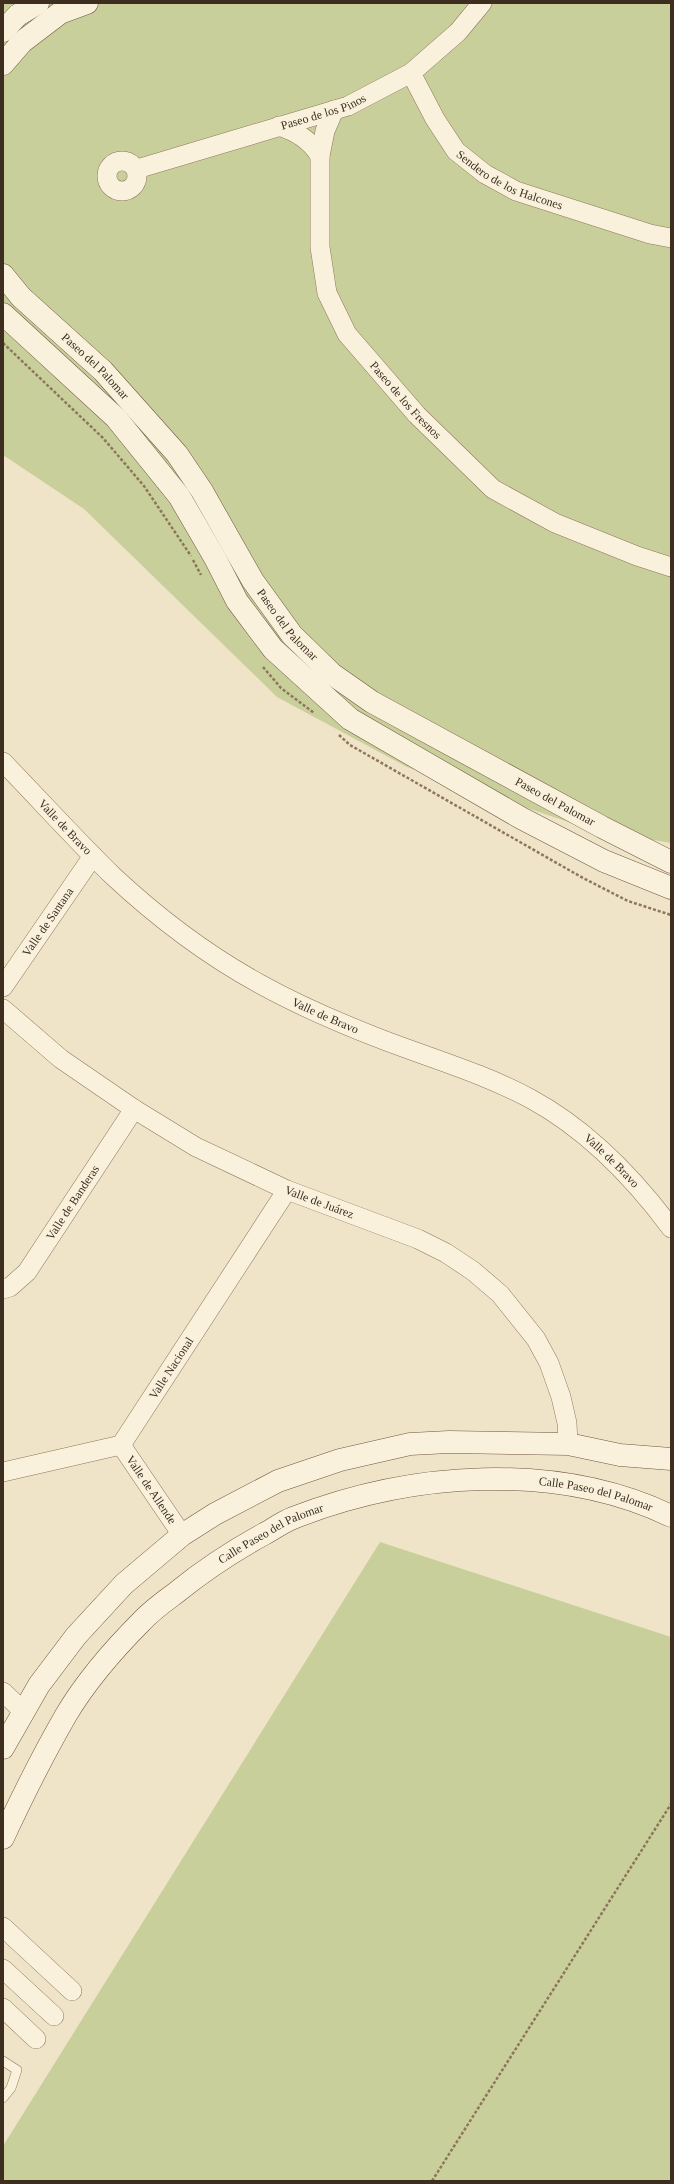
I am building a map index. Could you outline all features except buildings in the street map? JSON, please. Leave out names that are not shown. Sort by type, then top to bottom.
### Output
[{"type":"street","points":[[3,31],[18,15],[38,3]]},
{"type":"street","points":[[3,64],[22,42],[60,13],[87,3]]},
{"type":"street","name":"Paseo de los Pinos","points":[[137,169],[348,106],[412,73],[458,32],[482,3]]},
{"type":"street","name":"Sendero de los Halcones","points":[[412,73],[435,119],[456,151],[485,174],[516,191],[650,234],[671,238]]},
{"type":"street","name":"Paseo de los Fresnos","points":[[334,110],[325,131],[320,156],[320,247],[327,293],[346,334],[417,415],[493,489],[555,523],[671,568]]},
{"type":"street","points":[[279,126],[304,137],[314,146],[320,156]]},
{"type":"street","points":[[650,234],[671,224]]},
{"type":"street","name":"Paseo del Palomar","points":[[3,276],[21,297],[103,371],[177,454],[202,491],[254,581],[292,635],[332,674],[372,702],[671,862]]},
{"type":"street","name":"Paseo del Palomar","points":[[3,314],[116,418],[179,496],[215,558],[237,601],[273,649],[350,719],[521,818],[604,861],[671,888]]},
{"type":"street","points":[[61,368],[78,348]]},
{"type":"street","points":[[215,558],[234,547]]},
{"type":"street","name":"Valle de Bravo","points":[[3,762],[93,856],[162,919],[199,946],[259,984],[331,1018],[495,1082],[532,1100],[570,1124],[615,1161],[636,1183],[671,1228]]},
{"type":"street","points":[[521,818],[534,790]]},
{"type":"street","name":"Valle de Santana","points":[[3,987],[93,856]]},
{"type":"street","name":"Valle de Juárez","points":[[3,1009],[61,1059],[134,1109],[196,1147],[287,1190],[418,1238],[446,1252],[473,1271],[500,1294],[536,1339],[549,1362],[561,1397],[567,1423],[568,1444]]},
{"type":"street","name":"Valle de Banderas","points":[[3,1289],[10,1287],[27,1272],[134,1109]]},
{"type":"street","name":"Valle Nacional","points":[[121,1445],[287,1190]]},
{"type":"street","points":[[3,1748],[39,1684],[76,1636],[124,1584],[182,1535],[215,1514],[278,1482],[340,1460],[410,1444],[449,1442],[568,1444],[620,1455],[671,1459]]},
{"type":"street","points":[[3,1472],[121,1445]]},
{"type":"street","name":"Valle de Allende","points":[[121,1445],[182,1535]]},
{"type":"street","name":"Calle Paseo del Palomar","points":[[3,1838],[67,1714],[103,1666],[143,1620],[197,1575],[236,1549],[291,1519],[348,1499],[416,1484],[479,1478],[551,1483],[605,1492],[651,1507],[671,1516]]},
{"type":"street","points":[[3,1692],[23,1711]]},
{"type":"street","points":[[3,1927],[72,1991]]},
{"type":"street","points":[[3,1969],[54,2016]]},
{"type":"street","points":[[3,2008],[36,2039]]},
{"type":"lane","points":[[3,2061],[17,2070],[11,2088],[3,2098]]},
{"type":"path","points":[[432,2181],[671,1804]]},
{"type":"green space","points":[[3,3],[671,3],[671,843],[589,829],[407,767],[277,697],[84,509],[3,455]]},
{"type":"green space","points":[[380,1542],[671,1637],[671,2181],[3,2181],[3,2146]]}]
